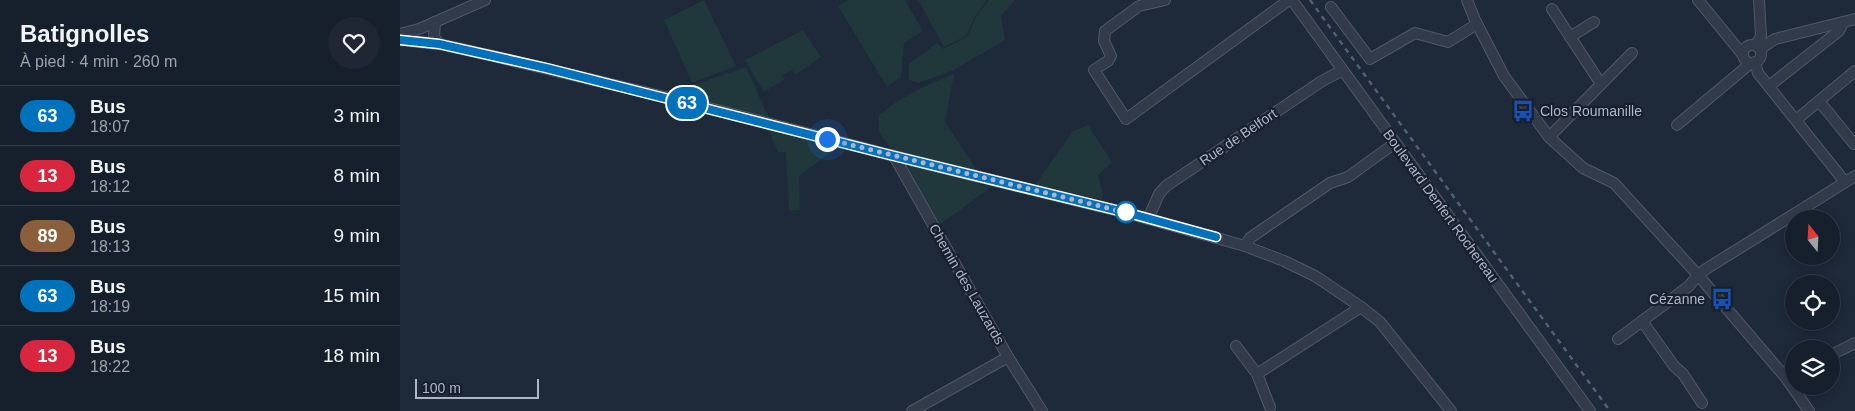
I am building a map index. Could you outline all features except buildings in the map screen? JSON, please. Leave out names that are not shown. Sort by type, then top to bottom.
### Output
[{"type":"street","points":[[400,34],[419,29],[485,0]]},
{"type":"street","points":[[1165,0],[1139,6],[1105,31],[1104,42],[1111,56],[1108,61],[1094,70],[1126,119],[1290,0]]},
{"type":"street","name":"Boulevard Denfert Rochereau","points":[[1290,0],[1590,411]]},
{"type":"street","points":[[1468,0],[1477,24],[1504,76],[1549,137],[1583,168],[1614,183],[1785,371]]},
{"type":"street","points":[[1698,0],[1746,60],[1753,62],[1758,73],[1845,182]]},
{"type":"street","points":[[1677,125],[1761,56],[1758,47],[1761,36],[1759,0]]},
{"type":"street","points":[[1331,7],[1370,59],[1416,33],[1448,42],[1477,24]]},
{"type":"street","points":[[1552,9],[1601,84]]},
{"type":"street","points":[[1743,55],[1750,45],[1758,47],[1775,39],[1855,19]]},
{"type":"street","points":[[435,22],[434,37],[439,44]]},
{"type":"street","points":[[1570,37],[1594,22]]},
{"type":"street","points":[[1769,86],[1839,31],[1843,23]]},
{"type":"street","points":[[400,40],[439,44],[686,102],[1148,219],[1245,246],[1284,261],[1315,276],[1380,322],[1451,411]]},
{"type":"street","points":[[1549,137],[1632,53]]},
{"type":"street","name":"Rue de Belfort","points":[[1148,219],[1159,194],[1166,186],[1322,81],[1342,70]]},
{"type":"street","points":[[1796,120],[1855,71]]},
{"type":"street","points":[[1819,101],[1854,144]]},
{"type":"street","points":[[1245,246],[1250,238],[1330,183],[1348,177],[1395,144]]},
{"type":"street","name":"Chemin des Lauzards","points":[[894,156],[1008,357],[1042,411]]},
{"type":"street","points":[[1618,339],[1689,286],[1698,275],[1855,176]]},
{"type":"street","points":[[1256,374],[1361,307]]},
{"type":"street","points":[[1642,321],[1702,403]]},
{"type":"street","points":[[1840,350],[1855,343]]},
{"type":"street","points":[[1236,346],[1256,374],[1270,407]]},
{"type":"street","points":[[912,411],[1008,357]]},
{"type":"street","points":[[1800,395],[1809,411]]},
{"type":"green space","points":[[704,0],[736,66],[692,83],[664,20]]},
{"type":"green space","points":[[849,0],[905,0],[923,31],[904,43],[901,77],[887,87],[838,6]]},
{"type":"green space","points":[[918,0],[987,0],[975,17],[966,36],[944,47]]},
{"type":"green space","points":[[989,0],[1015,0],[1001,16],[1005,40],[952,71],[918,83],[909,80],[909,64],[937,43],[943,49],[967,37],[976,17]]},
{"type":"green space","points":[[803,30],[821,57],[795,75],[792,70],[782,75],[784,80],[764,92],[745,60]]},
{"type":"green space","points":[[746,67],[769,118],[671,92]]},
{"type":"green space","points":[[954,74],[945,122],[978,172],[891,150],[879,131],[879,115],[888,108],[915,92]]},
{"type":"green space","points":[[1088,125],[1112,162],[1098,175],[1103,194],[1102,200],[1035,185],[1073,131]]},
{"type":"green space","points":[[767,128],[839,146],[799,176],[800,210],[789,211],[786,152],[778,152]]},
{"type":"green space","points":[[912,164],[991,187],[938,226],[907,169]]},
{"type":"railway","points":[[1310,0],[1610,411]]},
{"type":"bus line","name":"63","points":[[400,40],[439,44],[546,68],[1132,214],[1216,237]]},
{"type":"place","name":"Clos Roumanille","points":[[1523,111]]},
{"type":"place","name":"Cézanne","points":[[1722,299]]},
{"type":"route","points":[[827,139],[1132,214],[1126,212]]}]
